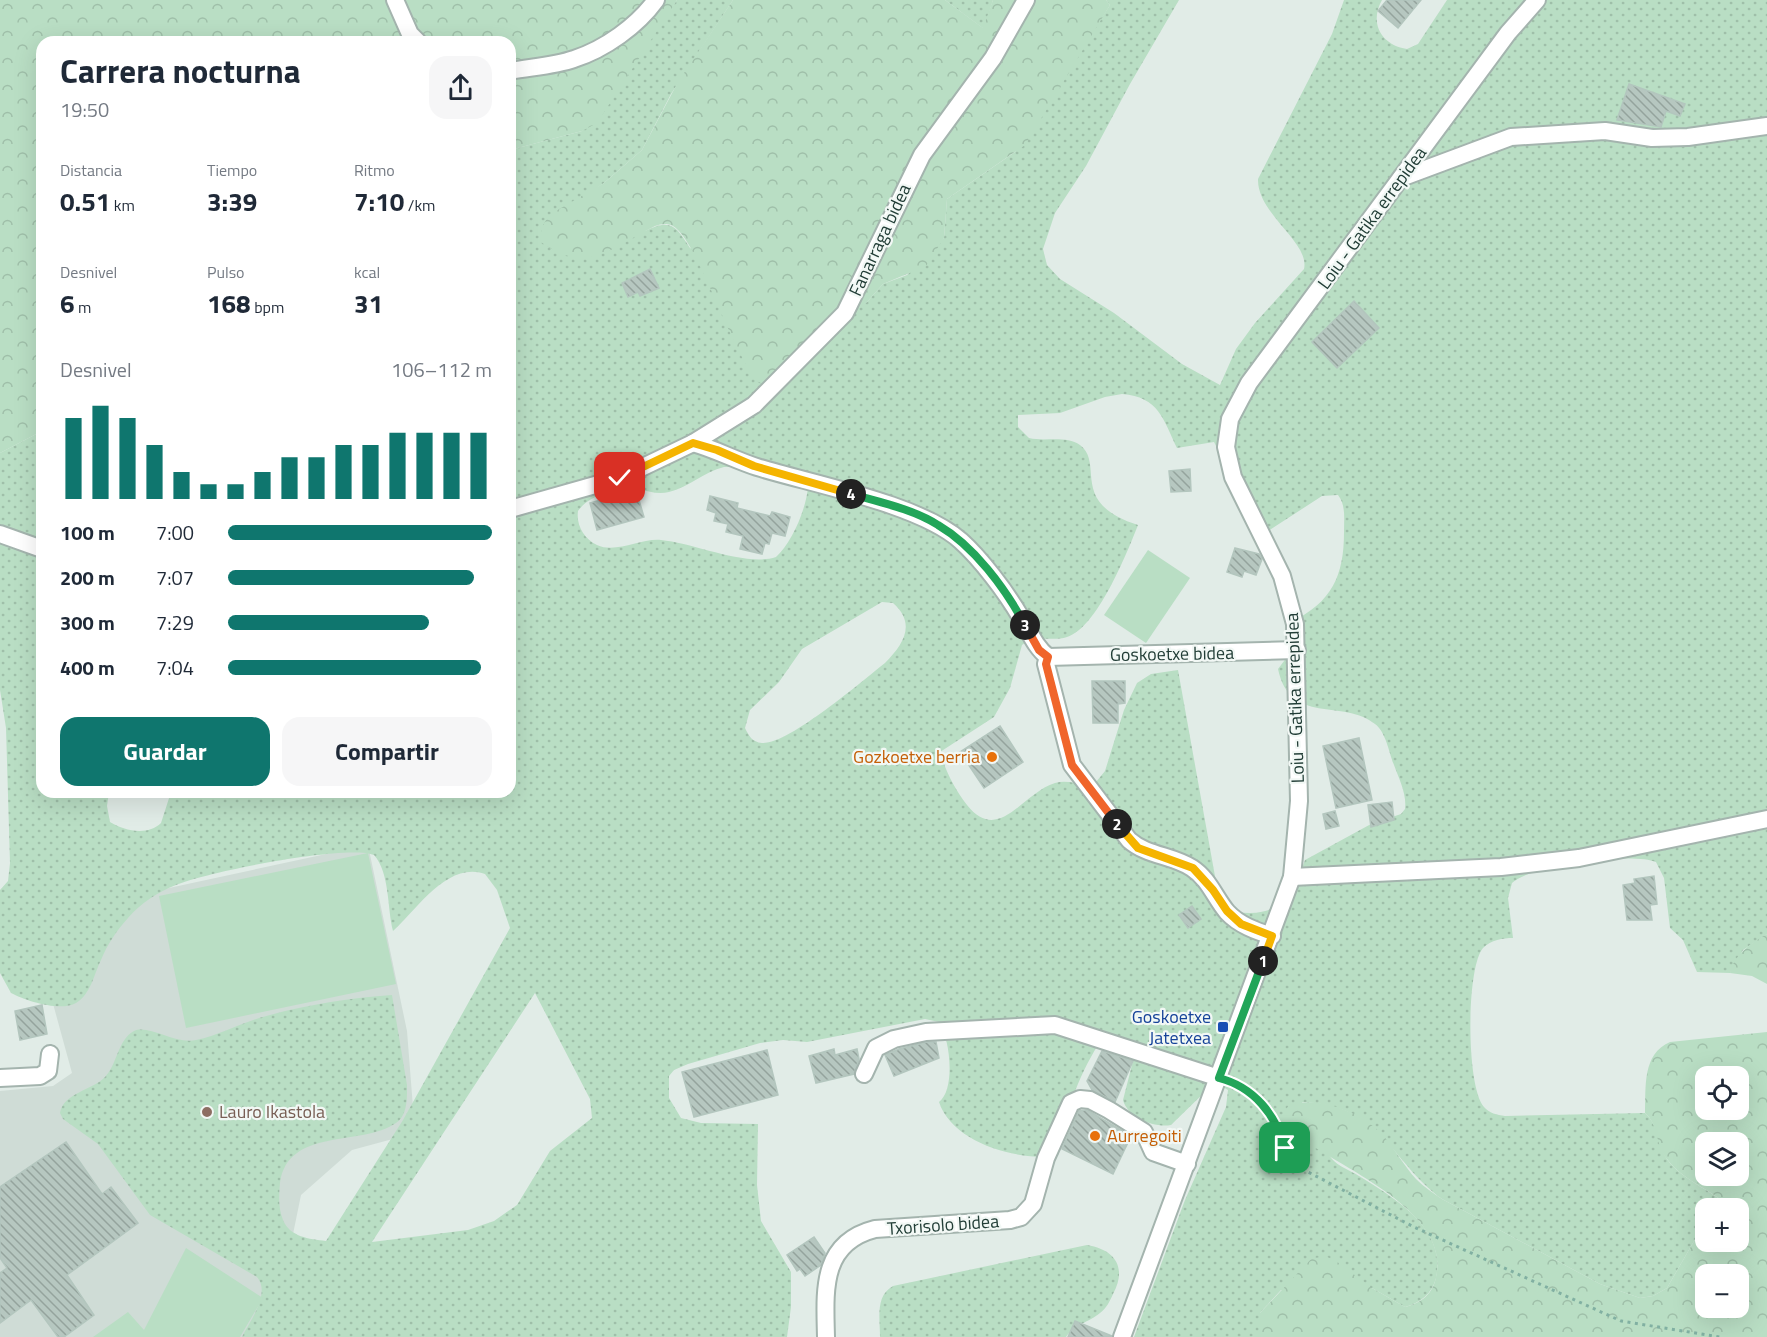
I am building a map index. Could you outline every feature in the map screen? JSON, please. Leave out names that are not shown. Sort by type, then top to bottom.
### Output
[{"type":"street","points":[[395,0],[412,36]]},
{"type":"street","points":[[516,70],[573,60],[597,49],[630,27],[656,0]]},
{"type":"street","name":"Fanarraga bidea","points":[[516,507],[620,478],[693,443],[754,405],[845,314],[922,155],[993,58],[1026,0]]},
{"type":"street","name":"Loiu - Gatika errepidea","points":[[1122,1337],[1293,877],[1299,801],[1297,650],[1289,594],[1278,566],[1233,477],[1226,447],[1227,433],[1237,404],[1249,383],[1508,33],[1538,0]]},
{"type":"street","points":[[1401,178],[1511,137],[1605,131],[1652,138],[1688,137],[1767,126]]},
{"type":"street","points":[[693,443],[717,450],[754,466],[881,503],[936,523],[961,541],[1019,614],[1039,650],[1048,657],[1046,664],[1072,765],[1129,840],[1138,848],[1193,868],[1213,890],[1227,911],[1241,924],[1272,936]]},
{"type":"street","points":[[0,534],[36,547]]},
{"type":"street","name":"Goskoetxe bidea","points":[[1048,657],[1297,650]]},
{"type":"street","points":[[1293,877],[1501,867],[1579,858],[1767,819]]},
{"type":"street","points":[[864,1074],[876,1048],[894,1039],[926,1032],[1055,1025],[1219,1078]]},
{"type":"street","points":[[0,1078],[40,1076],[48,1071],[50,1054]]},
{"type":"street","name":"Txorisolo bidea","points":[[826,1337],[827,1277],[842,1247],[856,1234],[874,1229],[1010,1220],[1021,1217],[1033,1204],[1046,1158],[1071,1103],[1080,1099],[1090,1100],[1144,1132],[1154,1152],[1187,1164]]},
{"type":"path","points":[[1219,1078],[1231,1081],[1253,1095],[1273,1116],[1285,1148],[1283,1160],[1414,1227],[1621,1321],[1720,1337]]},
{"type":"shaded area","name":"Lauro Ikastola","points":[[368,845],[407,1031],[415,1133],[352,1150],[301,1195],[272,1337],[0,1337],[0,1091],[53,1086],[72,1073],[35,938],[155,891]]},
{"type":"green space","points":[[0,0],[677,0],[597,123],[582,131],[516,148],[516,36],[36,36],[36,434],[0,453]]},
{"type":"green space","points":[[677,0],[733,0],[671,94],[642,150],[589,193],[645,231],[661,225],[672,226],[681,234],[690,248],[852,311],[867,302],[883,284],[907,275],[944,238],[947,199],[1015,152],[1110,5],[1106,0],[1179,0],[1086,166],[1055,213],[1043,249],[1047,265],[1060,279],[1114,313],[1182,364],[1220,385],[1236,349],[1255,323],[1304,269],[1304,259],[1299,248],[1266,204],[1260,192],[1258,179],[1332,34],[1344,0],[1382,0],[1377,17],[1380,32],[1390,43],[1407,49],[1418,44],[1447,0],[1767,0],[1767,934],[1743,950],[1730,973],[1697,972],[1683,940],[1670,928],[1664,878],[1656,862],[1626,859],[1559,866],[1522,877],[1512,883],[1508,898],[1513,938],[1497,940],[1483,948],[1477,960],[1473,978],[1471,1002],[1471,1053],[1474,1077],[1478,1095],[1486,1109],[1505,1116],[1645,1113],[1653,1124],[1670,1163],[1695,1183],[1695,1186],[1700,1186],[1718,1198],[1695,1198],[1695,1239],[1667,1288],[1653,1296],[1640,1298],[1600,1284],[1442,1199],[1408,1167],[1382,1137],[1351,1113],[1329,1106],[1302,1102],[1319,1139],[1332,1159],[1402,1205],[1426,1230],[1434,1244],[1437,1260],[1436,1278],[1432,1289],[1416,1303],[1405,1307],[1372,1288],[1281,1290],[1260,1313],[1260,1337],[1134,1337],[1185,1200],[1226,1107],[1228,1090],[1220,1085],[1209,1088],[1171,1125],[1150,1123],[1130,1112],[1123,1100],[1134,1057],[1098,1045],[1072,1098],[1058,1156],[1025,1156],[1007,1152],[973,1139],[958,1129],[947,1117],[939,1102],[948,1086],[950,1063],[946,1039],[939,1022],[925,1019],[807,1042],[783,1040],[760,1043],[688,1064],[674,1070],[669,1076],[669,1098],[681,1118],[701,1123],[758,1124],[757,1185],[761,1221],[791,1272],[791,1307],[787,1337],[242,1337],[261,1299],[261,1284],[257,1277],[150,1215],[98,1144],[63,1119],[60,1113],[62,1106],[72,1096],[105,1077],[124,1040],[134,1031],[147,1030],[180,1040],[196,1040],[285,1011],[331,1002],[392,995],[407,1085],[403,1115],[396,1123],[381,1130],[328,1141],[297,1153],[286,1165],[280,1183],[281,1215],[286,1226],[295,1234],[326,1241],[403,1120],[510,928],[497,890],[485,874],[471,872],[458,874],[446,881],[423,900],[393,931],[383,871],[374,855],[336,853],[307,856],[216,873],[176,885],[156,895],[133,913],[116,933],[103,954],[89,989],[76,1003],[53,1006],[11,993],[0,973],[0,890],[8,881],[10,863],[6,728],[0,690],[0,453],[36,434],[36,798],[108,798],[110,822],[129,830],[143,831],[150,830],[161,823],[169,798],[516,798],[516,148],[582,131]],"holes":[[[1122,394],[1144,400],[1158,411],[1177,448],[1214,442],[1262,535],[1322,496],[1338,495],[1342,503],[1343,548],[1338,575],[1333,586],[1317,606],[1291,622],[1287,657],[1278,669],[1284,687],[1294,698],[1306,705],[1348,712],[1362,717],[1379,728],[1385,737],[1402,787],[1405,809],[1401,814],[1371,824],[1305,860],[1289,894],[1274,908],[1264,911],[1237,912],[1218,893],[1178,670],[1151,674],[1137,683],[1124,710],[1105,771],[1096,782],[1055,783],[1043,788],[1011,813],[1000,818],[990,820],[979,816],[967,805],[951,780],[940,752],[994,717],[1010,688],[1022,645],[1038,639],[1067,637],[1078,631],[1089,620],[1110,588],[1138,525],[1116,516],[1103,506],[1095,495],[1090,462],[1087,453],[1080,445],[1062,439],[1029,438],[1018,427],[1018,415],[1060,413],[1105,397]],[[739,467],[808,486],[798,524],[788,543],[776,557],[764,559],[735,557],[661,540],[612,548],[604,547],[588,539],[580,526],[578,511],[589,500],[604,493],[629,488],[665,493],[683,487],[717,469]],[[882,602],[893,603],[904,619],[905,634],[902,642],[885,663],[843,697],[789,734],[774,741],[762,743],[753,740],[745,728],[750,710],[779,682],[802,649]],[[535,993],[590,1099],[592,1118],[550,1151],[517,1205],[494,1221],[468,1230],[372,1242]]]},
{"type":"green space","points":[[733,0],[945,0],[983,28],[993,0],[1106,0],[1110,5],[1025,145],[947,199],[944,238],[926,266],[883,284],[867,302],[764,384],[759,383],[748,368],[693,252],[683,236],[673,226],[664,224],[655,226],[600,255],[586,257],[573,257],[558,252],[541,242],[542,227],[549,215],[604,183],[642,150],[678,82]]},
{"type":"green space","points":[[945,0],[993,0],[984,29]]},
{"type":"green space","points":[[1148,550],[1190,578],[1146,643],[1104,615]]},
{"type":"green space","points":[[368,853],[396,984],[186,1028],[159,896]]},
{"type":"green space","points":[[1767,934],[1767,984],[1752,976],[1730,973],[1739,955]]},
{"type":"green space","points":[[1767,1032],[1767,1337],[1260,1337],[1258,1323],[1260,1313],[1312,1258],[1327,1257],[1336,1261],[1372,1288],[1405,1307],[1425,1297],[1436,1277],[1436,1253],[1426,1230],[1408,1210],[1386,1192],[1291,1131],[1286,1125],[1283,1114],[1289,1105],[1314,1102],[1352,1113],[1383,1135],[1416,1179],[1442,1199],[1600,1284],[1640,1298],[1653,1296],[1667,1288],[1695,1239],[1695,1252],[1749,1252],[1749,1198],[1718,1198],[1700,1186],[1749,1186],[1749,1132],[1695,1132],[1695,1183],[1672,1165],[1660,1148],[1653,1123],[1645,1113],[1647,1072],[1654,1054],[1670,1042]]},
{"type":"green space","points":[[1087,1245],[1097,1247],[1112,1256],[1119,1268],[1117,1285],[1104,1309],[1066,1337],[880,1337],[881,1302],[887,1290],[893,1286]]},
{"type":"green space","points":[[186,1248],[263,1298],[240,1337],[93,1337],[128,1312],[144,1330]]},
{"type":"building","points":[[1387,0],[1421,0],[1398,28],[1378,11]]},
{"type":"building","points":[[1629,84],[1685,104],[1680,116],[1666,111],[1661,127],[1617,120]]},
{"type":"building","points":[[650,269],[659,288],[640,296],[638,292],[628,297],[622,283]]},
{"type":"building","points":[[1354,301],[1379,328],[1337,368],[1312,342]]},
{"type":"building","points":[[1190,469],[1191,491],[1171,492],[1169,471]]},
{"type":"building","points":[[636,490],[644,517],[597,530],[590,503]]},
{"type":"building","points":[[710,496],[738,503],[737,508],[770,516],[772,512],[790,517],[785,536],[772,533],[769,544],[765,543],[762,554],[740,549],[743,536],[726,532],[728,524],[714,521],[716,513],[707,510]]},
{"type":"building","points":[[1235,548],[1259,554],[1262,559],[1256,575],[1244,571],[1242,577],[1227,572]]},
{"type":"building","points":[[1092,681],[1125,681],[1125,703],[1118,704],[1118,723],[1093,723]]},
{"type":"building","name":"Gozkoetxe berria","points":[[1000,726],[1023,762],[984,788],[960,752]]},
{"type":"building","points":[[1359,738],[1372,800],[1336,808],[1323,746]]},
{"type":"building","points":[[1392,802],[1394,820],[1371,827],[1368,805]]},
{"type":"building","points":[[1335,811],[1339,826],[1326,829],[1323,814]]},
{"type":"building","points":[[1654,876],[1657,904],[1650,905],[1652,920],[1627,920],[1623,885],[1635,883],[1634,879]]},
{"type":"building","points":[[1192,906],[1201,919],[1188,928],[1179,915]]},
{"type":"building","points":[[42,1005],[47,1034],[20,1040],[15,1011]]},
{"type":"building","points":[[927,1042],[936,1042],[939,1058],[894,1076],[885,1055]]},
{"type":"building","points":[[834,1049],[835,1055],[857,1049],[859,1059],[854,1074],[816,1083],[809,1056]]},
{"type":"building","points":[[767,1050],[778,1095],[694,1117],[682,1072]]},
{"type":"building","points":[[1102,1051],[1133,1061],[1115,1102],[1092,1090],[1087,1081]]},
{"type":"building","name":"Aurregoiti","points":[[1087,1110],[1131,1136],[1113,1174],[1062,1149],[1079,1111]]},
{"type":"building","points":[[66,1142],[102,1194],[111,1187],[138,1223],[67,1275],[94,1315],[64,1337],[58,1337],[31,1300],[0,1323],[0,1273],[7,1268],[0,1258],[0,1187]]},
{"type":"building","points":[[814,1237],[825,1253],[821,1265],[805,1276],[800,1269],[797,1271],[787,1255]]},
{"type":"building","points":[[1075,1321],[1112,1336],[1112,1337],[1068,1337]]},
{"type":"place","name":"Gozkoetxe berria","points":[[992,757]]},
{"type":"place","name":"Goskoetxe Jatetxea","points":[[1223,1027]]},
{"type":"place","name":"Lauro Ikastola","points":[[207,1112]]},
{"type":"place","name":"Aurregoiti","points":[[1095,1136]]},
{"type":"route","points":[[620,478],[693,443],[717,450],[754,466],[881,503],[936,523],[961,541],[994,579],[1019,614],[1039,650],[1048,657],[1046,664],[1072,765],[1129,840],[1138,848],[1193,868],[1202,875],[1227,911],[1241,924],[1272,936],[1219,1078],[1231,1081],[1253,1095],[1273,1116],[1280,1129],[1285,1148]]}]
